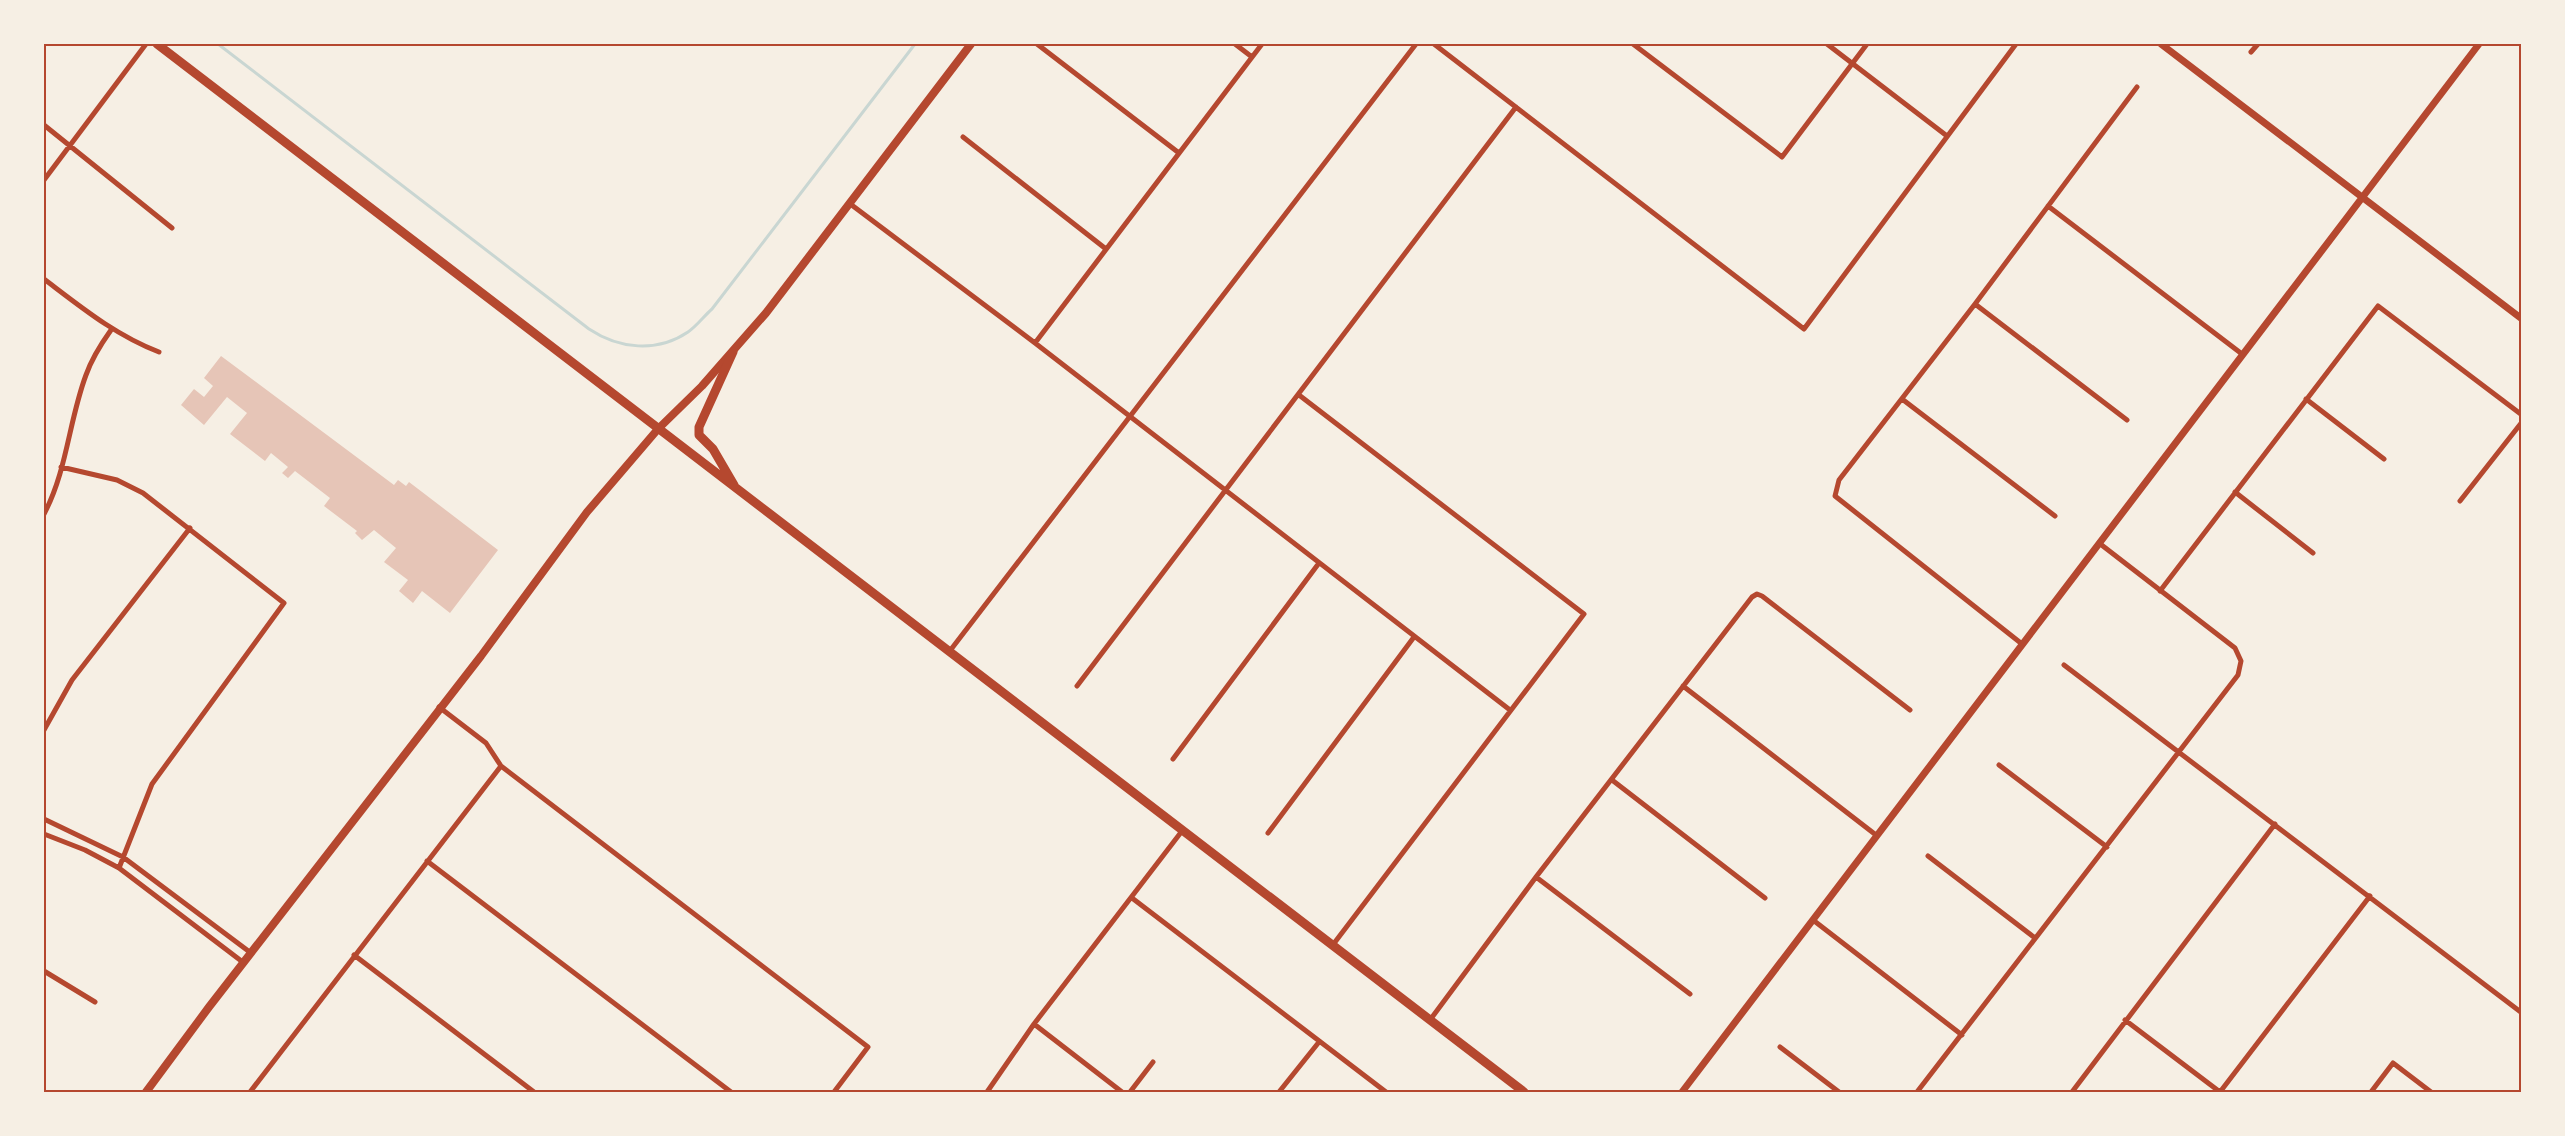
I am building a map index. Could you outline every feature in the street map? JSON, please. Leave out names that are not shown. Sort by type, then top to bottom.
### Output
[{"type":"main road","points":[[157,44],[1524,1092]]},
{"type":"main road","points":[[146,1092],[439,707],[481,656],[587,512],[658,429],[733,352],[971,44]]},
{"type":"main road","points":[[733,352],[699,427],[699,435],[713,449],[737,489]]},
{"type":"street","points":[[44,180],[146,44]]},
{"type":"street","points":[[1037,44],[1179,153]]},
{"type":"street","points":[[1235,44],[1252,57]]},
{"type":"street","points":[[1035,343],[1262,44]]},
{"type":"street","points":[[949,652],[1416,44]]},
{"type":"street","points":[[1434,44],[1804,329],[2016,44]]},
{"type":"street","points":[[1633,44],[1782,157],[1867,44]]},
{"type":"street","points":[[1827,44],[1947,136]]},
{"type":"street","points":[[2161,44],[2522,319]]},
{"type":"street","points":[[2251,52],[2258,44]]},
{"type":"street","points":[[1683,1092],[2479,44]]},
{"type":"street","points":[[2022,644],[1835,496],[1839,480],[1976,304],[2137,87]]},
{"type":"street","points":[[1077,686],[1516,107]]},
{"type":"street","points":[[44,125],[172,228]]},
{"type":"street","points":[[963,137],[1106,249]]},
{"type":"street","points":[[849,203],[1035,343],[1510,710]]},
{"type":"street","points":[[2048,206],[2242,354]]},
{"type":"street","points":[[44,279],[111,330],[159,352]]},
{"type":"street","points":[[1976,304],[2127,420]]},
{"type":"street","points":[[2160,591],[2378,306],[2522,415]]},
{"type":"street","points":[[44,514],[51,500],[61,467],[85,377],[93,358],[111,330]]},
{"type":"street","points":[[1299,395],[1584,614],[1332,946]]},
{"type":"street","points":[[1902,399],[2055,516]]},
{"type":"street","points":[[2306,399],[2384,459]]},
{"type":"street","points":[[2460,501],[2522,422]]},
{"type":"street","points":[[61,467],[117,480],[143,493],[284,603],[152,784],[119,868]]},
{"type":"street","points":[[2235,492],[2313,553]]},
{"type":"street","points":[[44,730],[72,680],[190,528]]},
{"type":"street","points":[[1917,1092],[2238,675],[2241,661],[2235,648],[2099,543]]},
{"type":"street","points":[[1173,759],[1319,563]]},
{"type":"street","points":[[1430,1020],[1536,877],[1752,597],[1757,594],[1910,710]]},
{"type":"street","points":[[1268,833],[1413,637]]},
{"type":"street","points":[[2064,665],[2179,754],[2195,762],[2522,1013]]},
{"type":"street","points":[[1683,686],[1876,835]]},
{"type":"street","points":[[439,707],[486,743],[501,766],[868,1047],[834,1092]]},
{"type":"street","points":[[1999,765],[2107,847]]},
{"type":"street","points":[[250,1092],[501,766]]},
{"type":"street","points":[[1612,780],[1765,898]]},
{"type":"street","points":[[44,819],[123,857],[251,953]]},
{"type":"street","points":[[2072,1092],[2275,824]]},
{"type":"street","points":[[987,1092],[1034,1024],[1182,831]]},
{"type":"street","points":[[44,834],[86,850],[119,868],[244,963]]},
{"type":"street","points":[[1928,856],[2035,938]]},
{"type":"street","points":[[427,861],[731,1092]]},
{"type":"street","points":[[1536,877],[1690,994]]},
{"type":"street","points":[[2125,1020],[2220,1092],[2370,896]]},
{"type":"street","points":[[1132,898],[1386,1092]]},
{"type":"street","points":[[1813,920],[1962,1035]]},
{"type":"street","points":[[354,955],[532,1092]]},
{"type":"street","points":[[44,970],[95,1002]]},
{"type":"street","points":[[1034,1024],[1122,1092]]},
{"type":"street","points":[[1280,1092],[1319,1042]]},
{"type":"street","points":[[1780,1047],[1839,1092]]},
{"type":"street","points":[[1130,1092],[1153,1062]]},
{"type":"street","points":[[2371,1092],[2393,1063],[2431,1092]]},
{"type":"building","points":[[221,356],[394,485],[398,480],[406,486],[409,482],[498,550],[450,613],[422,591],[413,603],[399,591],[408,580],[384,562],[396,548],[374,530],[362,540],[355,533],[357,531],[324,506],[330,498],[295,471],[288,478],[282,473],[288,467],[271,453],[265,461],[230,434],[247,413],[227,397],[204,425],[181,405],[194,389],[204,397],[213,386],[204,378]]},
{"type":"waterway","points":[[218,44],[589,329],[613,341],[638,346],[651,346],[676,339],[691,330],[712,309],[915,44]]}]
